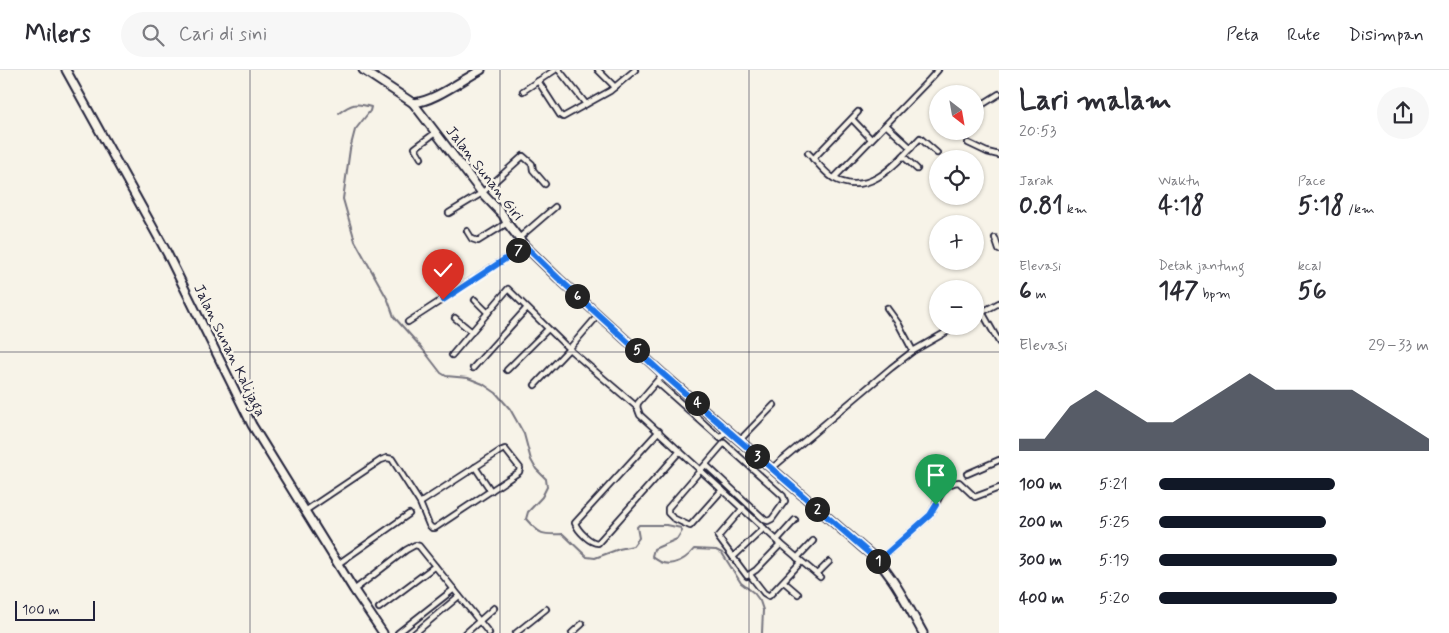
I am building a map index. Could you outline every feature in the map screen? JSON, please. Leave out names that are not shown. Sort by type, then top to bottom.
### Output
[{"type":"street","name":"Jalan Sunan Kalijaga","points":[[66,70],[166,253],[252,425],[354,590],[383,633]]},
{"type":"street","name":"Jalan Sunan Giri","points":[[364,70],[413,103],[482,192],[503,215],[525,246],[558,278],[663,374],[878,561],[887,572],[923,633]]},
{"type":"street","points":[[413,103],[421,102],[439,94],[481,70]]},
{"type":"street","points":[[523,91],[557,70],[586,104]]},
{"type":"street","points":[[598,70],[615,87]]},
{"type":"street","points":[[538,81],[562,117],[615,87],[635,70]]},
{"type":"street","points":[[834,178],[938,70]]},
{"type":"street","points":[[984,103],[999,94]]},
{"type":"street","points":[[813,159],[858,112]]},
{"type":"street","points":[[852,119],[871,140]]},
{"type":"street","points":[[886,125],[911,148]]},
{"type":"street","points":[[421,158],[416,148],[435,133]]},
{"type":"street","points":[[808,153],[834,178],[851,183],[865,183],[885,174],[920,138],[934,150]]},
{"type":"street","points":[[968,143],[987,152],[999,155]]},
{"type":"street","points":[[448,213],[482,192],[523,156],[532,164],[533,170],[545,184]]},
{"type":"street","points":[[903,156],[917,170]]},
{"type":"street","points":[[519,238],[555,207]]},
{"type":"street","points":[[467,232],[472,239],[478,241],[507,223]]},
{"type":"street","points":[[995,238],[999,250]]},
{"type":"street","points":[[408,322],[525,246]]},
{"type":"street","points":[[452,355],[508,289],[569,349],[636,407],[640,415],[818,576],[829,562]]},
{"type":"street","points":[[475,300],[488,313]]},
{"type":"street","points":[[984,311],[999,303]]},
{"type":"street","points":[[473,368],[526,308]]},
{"type":"street","points":[[887,308],[898,323],[913,351]]},
{"type":"street","points":[[984,316],[999,342]]},
{"type":"street","points":[[455,318],[472,332]]},
{"type":"street","points":[[535,385],[594,320]]},
{"type":"street","points":[[507,370],[548,329]]},
{"type":"street","points":[[772,470],[876,380],[913,351],[941,335]]},
{"type":"street","points":[[636,407],[643,396],[663,374]]},
{"type":"street","points":[[657,382],[720,438],[727,430]]},
{"type":"street","points":[[739,441],[774,406]]},
{"type":"street","points":[[659,432],[575,523],[576,527],[593,542],[598,543],[680,451]]},
{"type":"street","points":[[706,464],[765,520],[770,521],[785,501],[783,496],[725,443],[706,464],[668,508],[667,511],[670,515],[690,526],[722,490]]},
{"type":"street","points":[[305,511],[381,460],[387,458],[392,460],[420,503],[429,525],[435,528],[519,472],[520,468],[505,449],[420,503]]},
{"type":"street","points":[[967,474],[999,460]]},
{"type":"street","points":[[475,468],[491,491]]},
{"type":"street","points":[[878,561],[930,515],[939,496],[950,485],[959,482],[974,497],[999,488]]},
{"type":"street","points":[[743,508],[718,537],[747,576],[750,575],[764,593],[768,596],[802,562]]},
{"type":"street","points":[[338,564],[409,514]]},
{"type":"street","points":[[777,540],[795,520]]},
{"type":"street","points":[[733,557],[764,528]]},
{"type":"street","points":[[797,558],[813,541]]},
{"type":"street","points":[[750,575],[781,544]]},
{"type":"street","points":[[354,590],[415,545],[419,546],[489,633]]},
{"type":"street","points":[[379,608],[435,566]]},
{"type":"street","points":[[784,582],[798,594]]},
{"type":"street","points":[[398,633],[454,589]]},
{"type":"street","points":[[415,633],[459,596]]},
{"type":"street","points":[[433,605],[439,613]]},
{"type":"street","points":[[466,633],[494,608]]},
{"type":"street","points":[[516,633],[546,609]]},
{"type":"street","points":[[414,620],[421,628]]},
{"type":"street","points":[[572,633],[582,624]]},
{"type":"waterway","points":[[339,113],[354,105],[371,107],[355,130],[350,149],[343,199],[355,241],[388,300],[394,317],[441,373],[446,376],[468,378],[483,384],[496,393],[510,409],[524,434],[531,460],[536,469],[546,479],[547,487],[542,497],[528,512],[526,519],[542,533],[563,534],[587,557],[595,558],[633,546],[639,538],[637,527],[639,525],[667,525],[681,528],[682,531],[677,539],[654,549],[652,556],[663,563],[669,564],[680,561],[694,549],[716,550],[722,553],[741,583],[754,593],[760,601],[763,610],[762,633]]},
{"type":"route","points":[[443,300],[525,246],[663,374],[878,561],[930,515],[936,505]]}]
